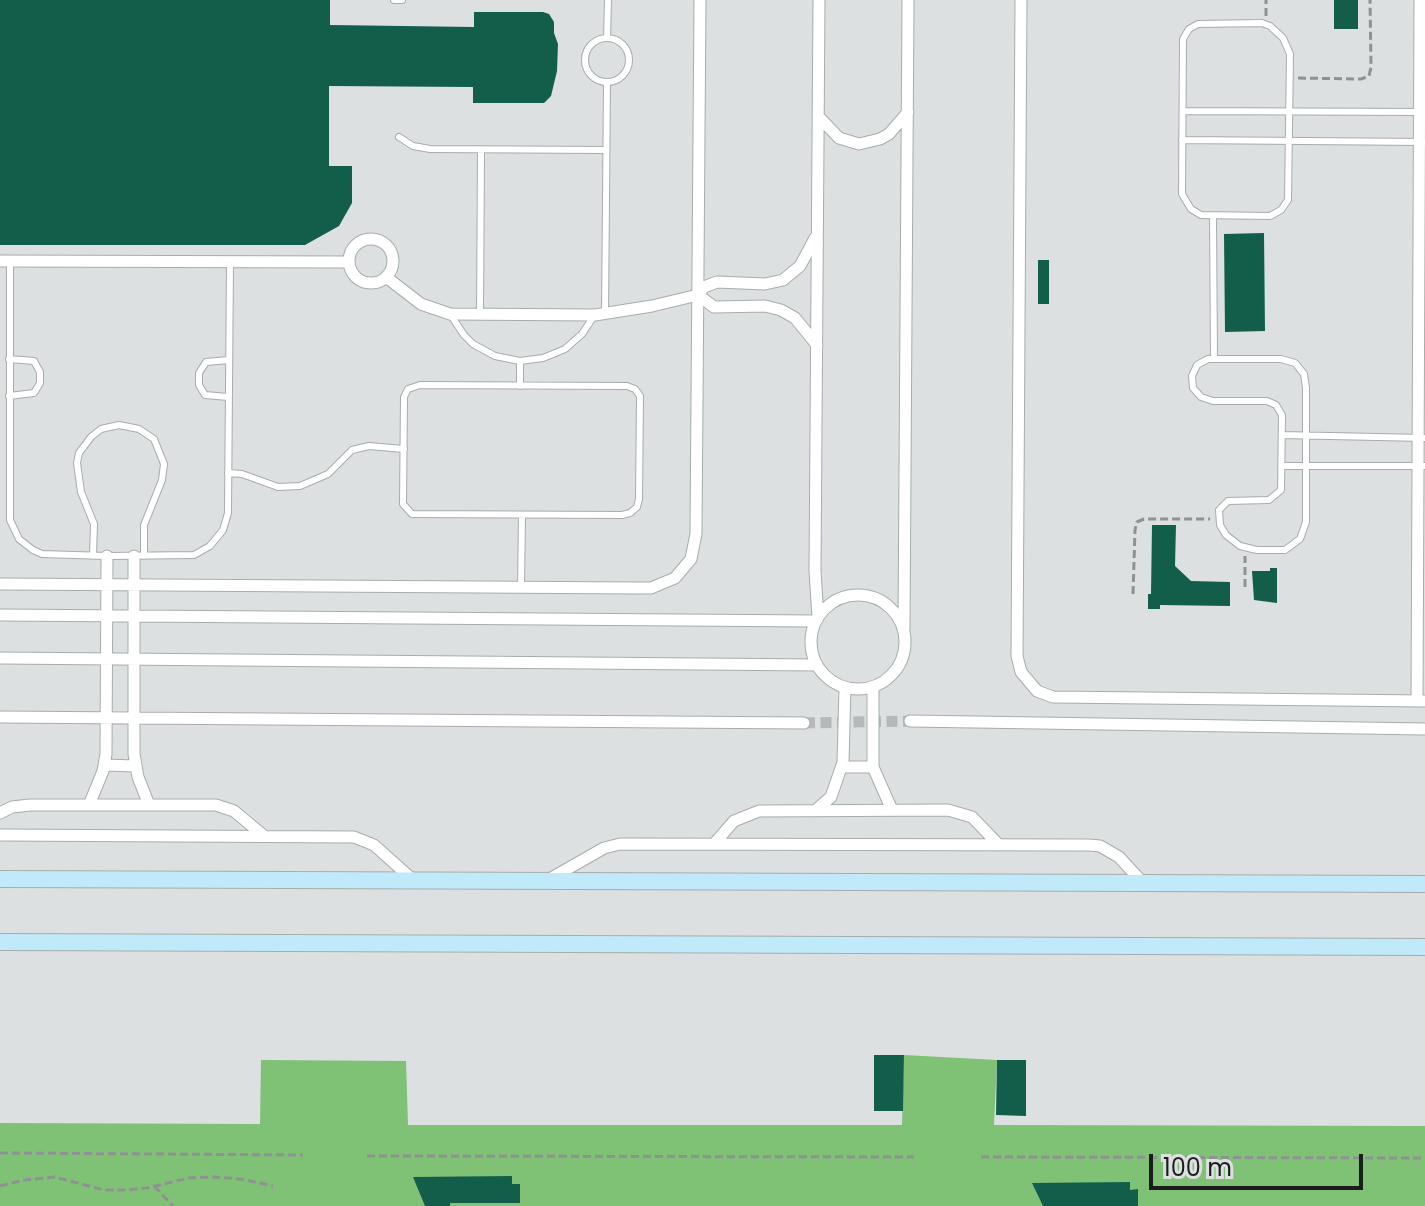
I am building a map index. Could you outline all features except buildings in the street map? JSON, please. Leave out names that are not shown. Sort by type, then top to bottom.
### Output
[{"type":"main road","points":[[0,879],[1425,884]]},
{"type":"main road","points":[[0,942],[1425,947]]},
{"type":"street","points":[[0,584],[651,588],[675,578],[691,559],[696,534],[700,0]]},
{"type":"street","points":[[819,0],[817,620],[811,643],[817,665],[824,675],[845,687],[873,687],[893,674],[905,653],[908,0]]},
{"type":"street","points":[[1021,0],[1017,656],[1021,672],[1037,691],[1053,697],[1421,701],[1420,0]]},
{"type":"street","points":[[818,116],[839,138],[859,144],[880,139],[908,112]]},
{"type":"street","points":[[386,277],[421,304],[450,314],[600,314],[698,295],[707,285],[717,282],[774,283],[789,277],[800,266],[818,234]]},
{"type":"street","points":[[362,240],[382,241],[393,258],[386,277],[375,283],[362,281],[352,274],[348,262],[352,249],[362,240]]},
{"type":"street","points":[[5,261],[348,262]]},
{"type":"street","points":[[757,284],[753,298],[757,307]]},
{"type":"street","points":[[698,295],[714,307],[773,307],[788,313],[817,345]]},
{"type":"street","points":[[89,805],[104,765],[107,556]]},
{"type":"street","points":[[139,556],[134,583],[135,766],[149,805]]},
{"type":"street","points":[[817,620],[826,608],[838,600],[864,596],[889,606],[904,629]]},
{"type":"street","points":[[0,615],[817,620]]},
{"type":"street","points":[[0,658],[817,665]]},
{"type":"street","points":[[813,811],[831,797],[842,767],[845,687]]},
{"type":"street","points":[[873,687],[873,767],[892,810]]},
{"type":"street","points":[[0,717],[804,723]]},
{"type":"street","points":[[910,721],[1425,729]]},
{"type":"street","points":[[104,765],[135,766]]},
{"type":"street","points":[[842,767],[873,767]]},
{"type":"street","points":[[0,813],[21,805],[206,805],[226,808],[242,816],[264,836]]},
{"type":"street","points":[[714,844],[734,821],[750,813],[892,810],[961,812],[982,826],[999,845]]},
{"type":"street","points":[[0,835],[360,839],[374,845],[412,879]]},
{"type":"street","points":[[548,880],[612,845],[999,845],[1100,846],[1119,857],[1143,883]]},
{"type":"lane","points":[[394,0],[402,0]]},
{"type":"lane","points":[[607,38],[608,0]]},
{"type":"lane","points":[[1203,23],[1266,24],[1287,43],[1290,78],[1289,194],[1281,210],[1264,216],[1213,217],[1196,213],[1184,199],[1183,44],[1189,29],[1203,23]]},
{"type":"lane","points":[[607,38],[624,45],[629,57],[624,74],[607,82],[591,74],[586,56],[596,41],[607,38]]},
{"type":"lane","points":[[450,314],[473,344],[495,356],[520,361],[543,358],[565,349],[600,314],[607,82]]},
{"type":"lane","points":[[1183,111],[1422,112]]},
{"type":"lane","points":[[399,137],[421,148],[606,150]]},
{"type":"lane","points":[[1182,140],[1422,142]]},
{"type":"lane","points":[[480,315],[481,151]]},
{"type":"lane","points":[[1213,217],[1214,358]]},
{"type":"lane","points":[[5,261],[9,359],[8,513],[26,545],[42,554],[93,556],[194,555],[218,538],[228,513],[230,261]]},
{"type":"lane","points":[[1214,358],[1281,359],[1295,363],[1306,381],[1306,522],[1300,539],[1290,547],[1279,551],[1246,548],[1226,535],[1218,519],[1221,506],[1228,501],[1273,498],[1282,485],[1282,415],[1272,402],[1213,401],[1197,393],[1192,382],[1194,370],[1202,361],[1214,358]]},
{"type":"lane","points":[[9,359],[34,361],[40,372],[40,383],[34,393],[9,396]]},
{"type":"lane","points":[[228,397],[205,395],[199,385],[199,373],[206,362],[229,360]]},
{"type":"lane","points":[[520,361],[520,386]]},
{"type":"lane","points":[[412,386],[520,386],[627,386],[635,389],[640,396],[637,507],[626,514],[412,514],[403,504],[404,397],[412,386]]},
{"type":"lane","points":[[93,556],[94,524],[81,492],[77,463],[79,453],[91,437],[101,429],[119,425],[139,429],[154,439],[164,464],[162,480],[144,525],[139,556]]},
{"type":"lane","points":[[1282,435],[1421,438]]},
{"type":"lane","points":[[228,473],[242,474],[278,487],[300,486],[320,479],[346,454],[359,448],[404,449]]},
{"type":"lane","points":[[1282,466],[1421,466]]},
{"type":"lane","points":[[521,587],[522,515]]},
{"type":"path","points":[[1266,0],[1266,24]]},
{"type":"path","points":[[1290,78],[1361,79],[1369,76],[1370,0]]},
{"type":"path","points":[[1133,594],[1137,522],[1144,519],[1218,519]]},
{"type":"path","points":[[1245,587],[1246,548]]},
{"type":"path","points":[[0,1153],[303,1155]]},
{"type":"path","points":[[367,1156],[914,1157]]},
{"type":"path","points":[[981,1157],[1425,1158]]},
{"type":"path","points":[[0,1186],[55,1177],[104,1190],[214,1177],[273,1186]]},
{"type":"path","points":[[154,1186],[173,1206]]},
{"type":"green space","points":[[904,1055],[997,1060],[994,1125],[1425,1126],[1425,1206],[0,1206],[0,1123],[260,1124],[261,1060],[406,1061],[408,1125],[902,1125]]},
{"type":"tunnel","points":[[804,723],[910,721]]}]
